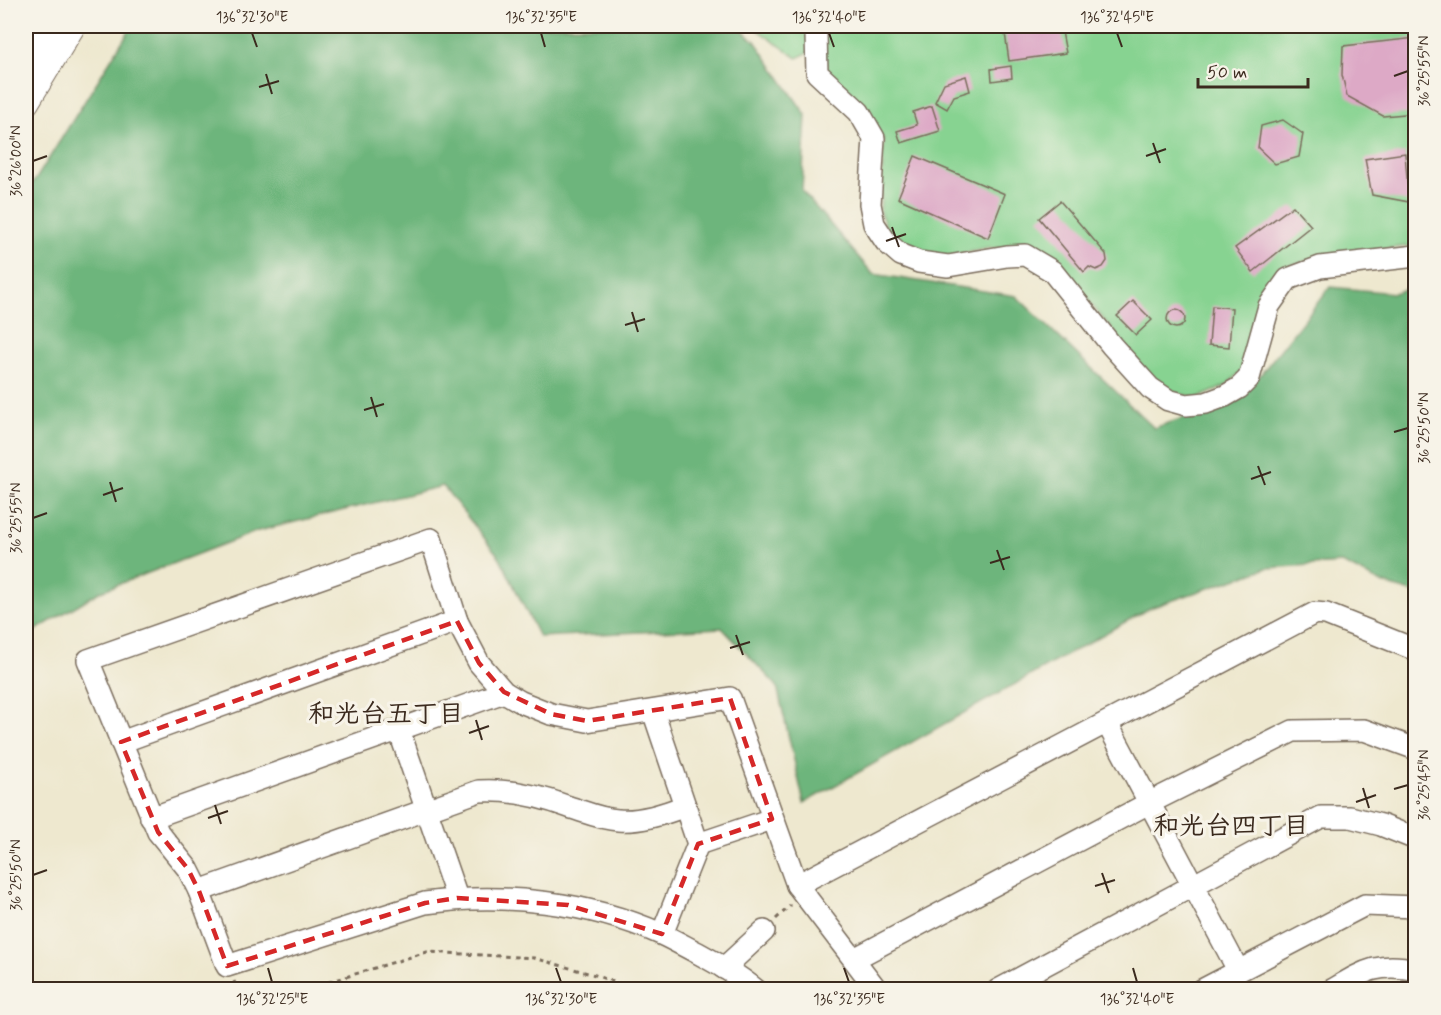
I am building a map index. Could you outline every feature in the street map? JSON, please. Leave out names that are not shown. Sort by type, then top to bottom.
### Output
[{"type":"main road","points":[[26,66],[50,26]]},
{"type":"main road","points":[[26,102],[72,26]]},
{"type":"street","points":[[816,34],[817,73],[859,112],[874,138],[870,204],[874,224],[886,242],[901,255],[919,262],[948,266],[1025,255],[1052,271],[1112,346],[1150,388],[1168,400],[1186,405],[1206,403],[1239,388],[1249,378],[1269,306],[1288,279],[1320,267],[1416,256]]},
{"type":"street","points":[[756,990],[724,968],[662,934],[630,922],[567,905],[494,899],[457,898],[425,903],[227,966],[188,868],[158,832],[151,818],[88,660],[432,539],[457,621],[479,663],[504,692],[551,714],[587,721],[730,698],[772,819],[800,889],[876,990]]},
{"type":"street","points":[[800,889],[1315,613],[1326,614],[1416,650]]},
{"type":"street","points":[[121,742],[457,621]]},
{"type":"street","points":[[151,818],[504,692]]},
{"type":"street","points":[[654,711],[698,844],[662,934]]},
{"type":"street","points":[[1107,723],[1239,970]]},
{"type":"street","points":[[399,729],[457,898]]},
{"type":"street","points":[[854,959],[1149,803],[1293,731],[1364,730],[1416,749]]},
{"type":"street","points":[[199,891],[479,791],[500,790],[525,793],[571,807],[585,814],[620,820],[669,812],[685,806]]},
{"type":"street","points":[[998,990],[1321,817],[1350,817],[1381,825],[1416,839]]},
{"type":"street","points":[[698,844],[772,819]]},
{"type":"street","points":[[1202,990],[1365,905],[1416,907]]},
{"type":"street","points":[[724,968],[764,931]]},
{"type":"street","points":[[1332,990],[1371,968],[1398,965],[1416,970]]},
{"type":"path","points":[[764,931],[800,889]]},
{"type":"path","points":[[303,990],[428,952],[534,958],[595,975],[636,990]]},
{"type":"highlighted area","points":[[457,621],[479,663],[504,692],[551,714],[587,721],[730,698],[772,819],[698,844],[662,934],[568,905],[457,898],[425,903],[227,966],[199,891],[188,869],[158,832],[121,742]]},
{"type":"green space","points":[[132,26],[736,26],[755,41],[806,115],[802,191],[873,274],[1016,296],[1154,428],[1242,398],[1330,287],[1394,293],[1415,286],[1415,593],[1384,584],[1342,563],[1267,568],[1150,608],[804,803],[777,686],[722,628],[539,637],[500,558],[443,486],[258,531],[101,591],[26,636],[26,190],[36,179]]},
{"type":"green space","points":[[752,26],[1415,26],[1415,245],[1316,258],[1288,266],[1267,285],[1256,309],[1252,338],[1242,370],[1226,386],[1198,398],[1175,393],[1151,378],[1061,267],[1032,249],[990,248],[945,257],[925,257],[891,237],[880,213],[884,140],[829,76],[823,45],[797,58]]},
{"type":"building","points":[[1004,26],[1061,26],[1066,53],[1009,61]]},
{"type":"building","points":[[1416,38],[1416,113],[1383,116],[1347,96],[1342,75],[1343,46]]},
{"type":"building","points":[[1011,66],[1012,78],[992,81],[991,69]]},
{"type":"building","points":[[966,76],[970,91],[954,96],[947,109],[935,102],[944,83]]},
{"type":"building","points":[[932,106],[940,131],[901,143],[897,131],[917,125],[913,112]]},
{"type":"building","points":[[1283,120],[1303,134],[1299,157],[1275,164],[1258,148],[1261,126]]},
{"type":"building","points":[[1405,153],[1409,202],[1372,195],[1365,159]]},
{"type":"building","points":[[915,156],[1005,194],[988,238],[898,198]]},
{"type":"building","points":[[1060,201],[1106,254],[1107,261],[1103,267],[1096,270],[1089,267],[1084,272],[1039,218]]},
{"type":"building","points":[[1293,206],[1311,226],[1253,272],[1235,248]]},
{"type":"building","points":[[1133,301],[1152,320],[1136,335],[1117,316]]},
{"type":"building","points":[[1212,306],[1232,308],[1229,347],[1209,345]]},
{"type":"building","points":[[1176,310],[1182,313],[1185,319],[1182,325],[1176,328],[1170,325],[1167,319],[1170,313]]},
{"type":"district","name":"和光台五丁目","points":[[386,715]]},
{"type":"district","name":"和光台四丁目","points":[[1231,827]]}]
